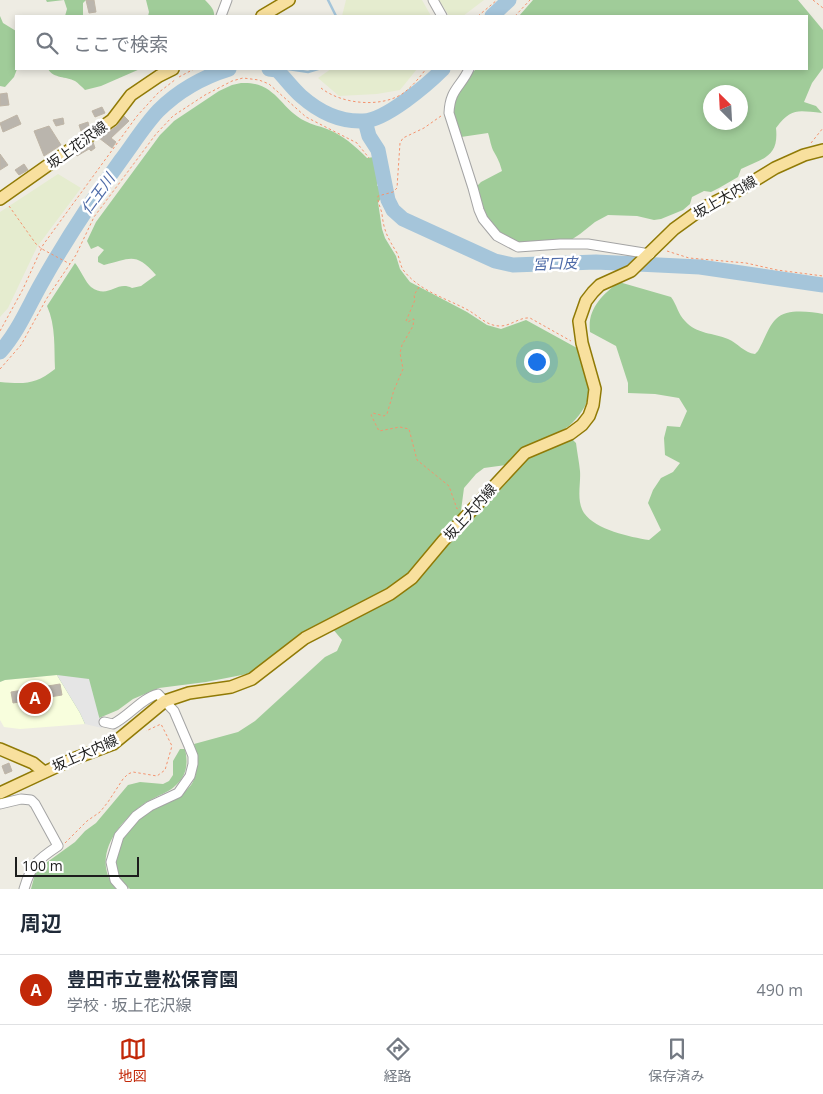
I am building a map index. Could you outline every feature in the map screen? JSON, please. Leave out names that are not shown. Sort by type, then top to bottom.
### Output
[{"type":"main road","points":[[264,15],[289,0]]},
{"type":"main road","name":"坂上花沢線","points":[[2,198],[112,120],[131,95],[171,70]]},
{"type":"main road","name":"坂上大内線","points":[[0,793],[44,772],[113,744],[165,701],[189,693],[222,689],[252,679],[305,638],[390,594],[412,578],[525,453],[570,434],[582,425],[589,416],[593,405],[595,389],[582,343],[579,321],[586,301],[600,285],[631,271],[674,229],[703,208],[740,190],[775,168],[822,148]]},
{"type":"main road","points":[[0,749],[33,763],[44,772]]},
{"type":"street","points":[[221,15],[227,0]]},
{"type":"street","points":[[433,0],[441,15]]},
{"type":"street","points":[[468,70],[452,94],[448,113],[479,210],[483,219],[497,236],[518,247],[588,244],[651,253]]},
{"type":"street","points":[[104,722],[114,724],[125,718],[150,696],[158,694],[174,711],[192,756],[190,776],[178,793],[150,806],[136,816],[119,836],[111,862],[115,880],[122,889]]},
{"type":"street","points":[[0,804],[31,800],[58,846],[40,859],[29,872],[24,889]]},
{"type":"path","points":[[479,15],[496,0]]},
{"type":"path","points":[[516,15],[530,0]]},
{"type":"path","points":[[813,0],[823,8]]},
{"type":"path","points":[[0,331],[23,289],[41,248],[145,107],[165,87],[192,70]]},
{"type":"path","points":[[321,88],[344,100],[354,102],[381,100],[401,95],[412,86],[425,70]]},
{"type":"path","points":[[0,369],[21,345],[47,298],[70,264],[94,217],[156,134],[173,116],[205,95],[232,81],[249,78],[269,84],[306,117],[357,143],[369,158]]},
{"type":"path","points":[[448,113],[403,138],[400,143],[397,188],[393,192],[378,196],[386,235],[404,270],[420,286],[468,310],[488,323],[500,326],[526,317],[571,341],[582,343]]},
{"type":"path","points":[[804,155],[806,148],[817,138],[823,128]]},
{"type":"path","points":[[2,198],[41,248],[70,264]]},
{"type":"path","points":[[651,253],[746,263],[777,270],[823,276]]},
{"type":"path","points":[[420,286],[414,295],[416,300],[406,321],[414,320],[413,326],[402,345],[400,353],[403,369],[387,414],[384,416],[373,413],[371,415],[379,431],[400,427],[409,429],[417,460],[449,486],[457,509],[464,504]]},
{"type":"path","points":[[58,846],[65,843],[87,821],[100,812],[122,779],[128,774],[132,772],[156,776],[165,770],[172,746],[161,724],[146,731]]},
{"type":"shaded area","points":[[346,0],[422,0],[430,15],[342,15]]},
{"type":"shaded area","points":[[439,0],[484,0],[464,15],[448,15]]},
{"type":"shaded area","points":[[330,70],[416,70],[400,90],[377,94],[339,96],[318,78]]},
{"type":"shaded area","points":[[58,174],[81,188],[37,247],[8,308],[0,317],[0,212]]},
{"type":"shaded area","points":[[57,675],[85,724],[20,729],[4,727],[0,720],[0,682]]},
{"type":"shaded area","points":[[57,675],[89,679],[102,728],[85,724]]},
{"type":"green space","points":[[46,0],[64,0],[47,2]]},
{"type":"green space","points":[[64,0],[86,0],[83,3],[83,15],[65,15],[67,9]]},
{"type":"green space","points":[[146,0],[205,0],[213,10],[214,15],[148,15]]},
{"type":"green space","points":[[533,0],[798,0],[823,30],[823,68],[812,83],[804,102],[816,106],[822,113],[801,111],[791,113],[776,128],[775,145],[768,155],[741,169],[738,177],[719,188],[711,192],[704,191],[692,197],[690,204],[683,210],[654,220],[637,216],[608,215],[571,240],[522,243],[499,234],[492,227],[482,209],[476,187],[481,182],[502,171],[488,133],[461,137],[453,110],[456,96],[475,70],[808,70],[808,15],[520,15]]},
{"type":"green space","points":[[0,16],[3,23],[15,30],[15,70],[17,70],[14,77],[5,87],[0,86]]},
{"type":"green space","points":[[49,70],[138,70],[101,86],[85,90],[75,81],[57,76]]},
{"type":"green space","points":[[241,83],[262,86],[297,116],[338,134],[367,158],[374,157],[378,178],[377,186],[380,185],[383,197],[378,202],[382,229],[396,256],[400,269],[410,282],[467,312],[487,325],[501,329],[526,320],[577,348],[589,389],[587,402],[569,426],[506,465],[484,468],[476,474],[464,488],[460,518],[397,586],[247,674],[159,688],[133,699],[118,710],[85,724],[57,675],[0,682],[0,382],[35,381],[55,369],[53,329],[47,306],[75,263],[89,285],[103,292],[121,286],[132,288],[141,286],[156,275],[143,263],[133,259],[104,265],[98,262],[98,257],[104,250],[98,246],[91,249],[87,241],[96,222],[160,135],[174,121],[219,91]]},
{"type":"green space","points":[[619,282],[671,297],[689,325],[700,331],[728,339],[748,352],[755,354],[771,325],[776,319],[786,313],[812,312],[823,314],[823,889],[130,889],[123,883],[116,869],[117,852],[120,845],[128,831],[140,818],[153,809],[169,802],[191,785],[196,770],[194,744],[238,732],[255,721],[325,657],[337,651],[342,640],[332,628],[391,597],[525,458],[566,440],[573,440],[576,443],[580,467],[580,503],[589,519],[614,532],[649,540],[661,530],[648,503],[653,490],[661,478],[673,472],[680,463],[665,455],[664,438],[667,426],[680,427],[687,411],[679,398],[655,394],[628,393],[628,383],[616,346],[590,332],[591,316],[597,303]]},
{"type":"green space","points":[[180,749],[185,749],[187,760],[182,778],[170,790],[145,803],[135,811],[117,830],[111,841],[106,865],[109,877],[116,889],[31,889],[35,874],[39,868],[75,842],[96,823],[128,785],[140,782],[163,784],[169,781],[173,775],[173,761]]},
{"type":"building","points":[[86,0],[94,0],[96,12],[89,13]]},
{"type":"building","points":[[7,93],[9,105],[0,106],[0,94]]},
{"type":"building","points":[[102,107],[105,113],[95,117],[92,111]]},
{"type":"building","points":[[17,115],[21,124],[3,132],[0,123]]},
{"type":"building","points":[[124,116],[129,121],[111,138],[116,142],[112,148],[99,138],[117,126]]},
{"type":"building","points":[[63,118],[64,124],[56,126],[53,120]]},
{"type":"building","points":[[88,122],[89,127],[81,131],[79,125]]},
{"type":"building","points":[[49,126],[61,145],[44,156],[34,131]]},
{"type":"building","points":[[93,142],[95,148],[76,155]]},
{"type":"building","points":[[0,154],[8,165],[0,170]]},
{"type":"building","points":[[24,164],[28,170],[19,175],[15,170]]},
{"type":"building","points":[[60,684],[62,695],[13,703],[11,692]]},
{"type":"building","points":[[9,763],[12,771],[5,774],[2,766]]},
{"type":"waterway","points":[[328,0],[336,15]]},
{"type":"waterway","name":"仁王川","points":[[493,15],[509,0]]},
{"type":"waterway","name":"仁王川","points":[[0,352],[17,328],[50,268],[79,221],[148,123],[165,104],[182,91],[226,70]]},
{"type":"waterway","name":"仁王川","points":[[277,70],[301,96],[322,111],[354,121],[372,119],[394,109],[442,70]]},
{"type":"waterway","points":[[295,70],[308,72],[315,70]]},
{"type":"waterway","name":"宮口皮","points":[[365,121],[369,136],[378,150],[388,200],[393,210],[403,219],[495,261],[513,265],[596,262],[700,267],[823,285]]},
{"type":"place","name":"豊田市立豊松保育園","points":[[35,698]]}]
